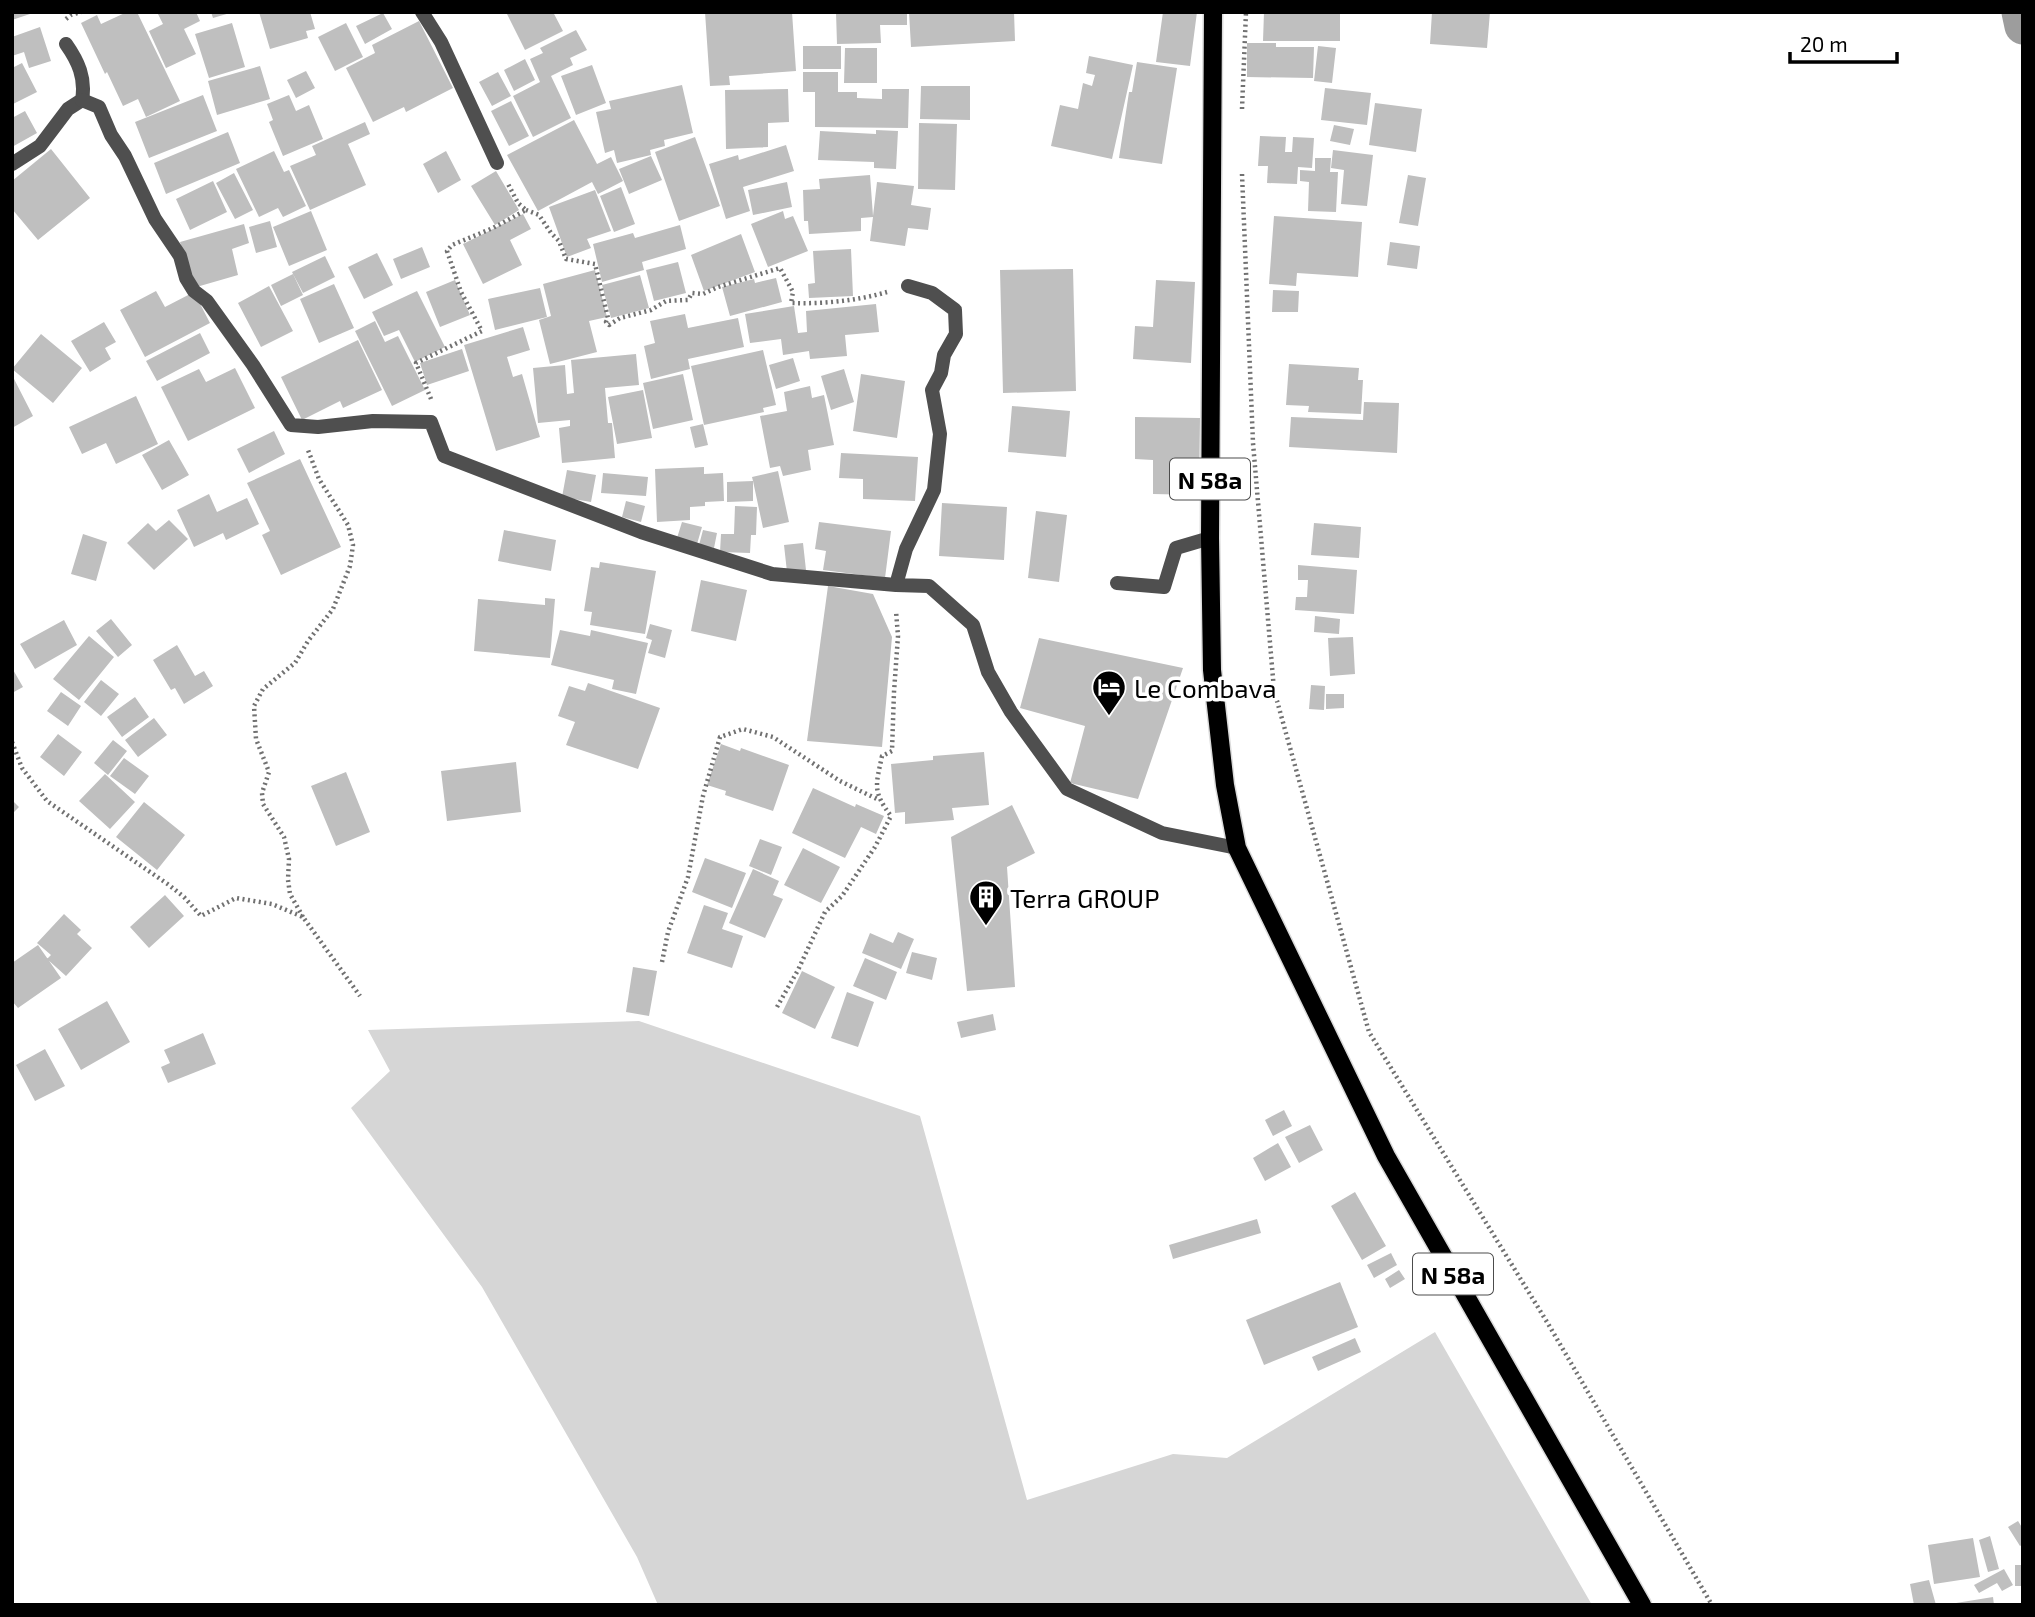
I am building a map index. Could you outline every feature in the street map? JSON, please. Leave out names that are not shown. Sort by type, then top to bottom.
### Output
[{"type":"main road","name":"N 58a","points":[[1213,12],[1210,538],[1212,670],[1225,785],[1237,848],[1386,1156],[1642,1605]]},
{"type":"street","points":[[422,12],[441,43],[497,163]]},
{"type":"street","points":[[12,164],[40,146],[68,109],[82,100],[84,88],[77,60],[66,44]]},
{"type":"street","points":[[82,100],[99,107],[155,219],[180,256],[186,278],[194,291],[207,301],[253,365],[291,425],[318,427],[373,422],[431,422],[444,456],[641,532],[772,574],[929,586],[973,625],[988,672],[1012,712],[1067,789],[1162,833],[1237,848]]},
{"type":"street","points":[[896,585],[906,549],[934,490],[940,434],[932,390],[941,373],[944,355],[957,334],[956,310],[932,293],[908,286]]},
{"type":"street","points":[[1117,583],[1164,587],[1177,548],[1210,538]]},
{"type":"path","points":[[1242,109],[1246,12]]},
{"type":"path","points":[[497,163],[519,203],[526,211],[539,215],[559,241],[566,259],[595,264],[609,325],[620,318],[651,310],[666,301],[688,300],[692,293],[703,294],[780,268],[793,292],[791,303],[871,297],[908,286]]},
{"type":"path","points":[[1241,164],[1253,443],[1274,690],[1369,1032],[1547,1322],[1712,1605]]},
{"type":"path","points":[[431,422],[432,400],[416,363],[482,331],[461,292],[447,251],[452,245],[526,211]]},
{"type":"path","points":[[300,426],[318,479],[348,525],[353,545],[350,566],[333,609],[295,663],[264,689],[254,706],[256,739],[269,772],[262,793],[263,804],[284,836],[289,859],[290,894],[303,917],[360,996]]},
{"type":"path","points":[[777,1007],[825,912],[842,896],[891,816],[880,801],[876,785],[881,756],[892,751],[898,636],[896,585]]},
{"type":"path","points":[[662,962],[668,932],[688,877],[703,796],[720,737],[743,729],[773,737],[840,781],[880,801]]},
{"type":"path","points":[[12,742],[22,768],[47,801],[184,897],[201,916],[236,898],[272,904],[303,917]]},
{"type":"shaded area","points":[[639,1021],[920,1116],[1027,1500],[1173,1454],[1227,1458],[1435,1332],[1592,1605],[658,1605],[637,1557],[482,1287],[351,1108],[390,1071],[368,1030]]},
{"type":"building","points":[[12,12],[33,12],[33,13],[12,20]]},
{"type":"building","points":[[127,12],[137,12],[180,101],[146,117],[138,99],[123,106],[81,23],[97,15],[101,24]]},
{"type":"building","points":[[157,12],[196,12],[200,21],[184,29],[196,54],[166,68],[149,31],[163,24]]},
{"type":"building","points":[[211,12],[230,12],[230,13],[213,18]]},
{"type":"building","points":[[259,12],[310,12],[315,29],[306,31],[308,38],[270,49]]},
{"type":"building","points":[[506,12],[553,12],[563,31],[525,50]]},
{"type":"building","points":[[705,12],[792,12],[796,71],[729,76],[730,85],[710,86]]},
{"type":"building","points":[[836,12],[907,12],[907,25],[880,25],[881,43],[837,44]]},
{"type":"building","points":[[909,12],[1014,12],[1015,41],[911,47]]},
{"type":"building","points":[[1163,12],[1197,12],[1190,66],[1156,62]]},
{"type":"building","points":[[1264,12],[1340,12],[1340,41],[1263,41]]},
{"type":"building","points":[[1432,12],[1490,12],[1487,48],[1430,44]]},
{"type":"building","points":[[383,13],[392,29],[365,44],[356,26]]},
{"type":"building","points":[[419,21],[453,88],[406,112],[404,107],[373,122],[346,68],[375,53],[372,45]]},
{"type":"building","points":[[232,23],[245,67],[209,78],[195,34]]},
{"type":"building","points":[[346,23],[363,57],[335,71],[318,37]]},
{"type":"building","points":[[40,27],[51,61],[29,68],[24,52],[12,56],[12,37]]},
{"type":"building","points":[[576,30],[587,50],[570,58],[573,65],[551,76],[571,118],[533,137],[513,96],[540,82],[530,59],[543,53],[540,48]]},
{"type":"building","points":[[1247,43],[1276,43],[1276,47],[1314,47],[1313,78],[1247,77]]},
{"type":"building","points":[[803,46],[841,46],[841,69],[803,69]]},
{"type":"building","points":[[1318,46],[1336,48],[1332,83],[1314,81]]},
{"type":"building","points":[[845,48],[877,48],[877,83],[844,83]]},
{"type":"building","points":[[1089,56],[1133,65],[1112,159],[1051,146],[1060,105],[1078,109],[1083,83],[1092,86],[1095,75],[1086,73]]},
{"type":"building","points":[[525,59],[535,80],[514,91],[504,70]]},
{"type":"building","points":[[1137,62],[1177,68],[1162,164],[1119,158],[1129,92],[1132,92]]},
{"type":"building","points":[[22,63],[37,92],[13,104],[12,68]]},
{"type":"building","points":[[592,65],[606,103],[576,115],[561,76]]},
{"type":"building","points":[[260,66],[270,99],[217,115],[208,81]]},
{"type":"building","points":[[306,71],[315,88],[296,98],[287,80]]},
{"type":"building","points":[[498,72],[511,96],[492,106],[479,82]]},
{"type":"building","points":[[803,72],[838,72],[838,92],[857,92],[857,98],[882,99],[882,89],[909,89],[908,128],[815,127],[815,92],[803,92]]},
{"type":"building","points":[[682,85],[693,133],[664,140],[665,146],[650,150],[651,155],[617,163],[614,150],[605,153],[596,112],[611,109],[609,101]]},
{"type":"building","points":[[921,86],[970,86],[970,120],[920,119]]},
{"type":"building","points":[[1325,88],[1371,93],[1367,125],[1321,120]]},
{"type":"building","points":[[788,89],[789,122],[768,123],[768,147],[726,149],[725,90]]},
{"type":"building","points":[[203,95],[217,131],[149,158],[135,122]]},
{"type":"building","points":[[289,95],[296,111],[309,105],[323,139],[283,156],[269,122],[273,120],[267,104]]},
{"type":"building","points":[[511,101],[529,136],[509,146],[491,111]]},
{"type":"building","points":[[1375,103],[1422,109],[1416,152],[1369,145]]},
{"type":"building","points":[[25,111],[37,133],[12,147],[12,118]]},
{"type":"building","points":[[574,120],[597,164],[611,157],[623,181],[598,194],[592,182],[538,211],[507,155]]},
{"type":"building","points":[[365,122],[370,134],[348,144],[366,185],[310,210],[290,166],[316,155],[312,146]]},
{"type":"building","points":[[919,123],[957,124],[955,190],[918,189]]},
{"type":"building","points":[[1334,125],[1354,129],[1350,145],[1330,141]]},
{"type":"building","points":[[876,130],[898,131],[896,169],[874,168],[874,162],[818,160],[820,131],[876,134]]},
{"type":"building","points":[[228,132],[240,163],[166,194],[154,163]]},
{"type":"building","points":[[1260,136],[1286,137],[1285,152],[1292,152],[1293,137],[1314,138],[1312,168],[1298,167],[1297,184],[1267,183],[1268,166],[1258,166]]},
{"type":"building","points":[[695,137],[720,206],[679,221],[655,152]]},
{"type":"building","points":[[786,145],[794,171],[743,187],[750,211],[726,219],[709,164],[738,155],[739,160]]},
{"type":"building","points":[[51,149],[90,198],[38,240],[12,209],[12,181]]},
{"type":"building","points":[[1333,150],[1373,155],[1367,206],[1341,204],[1344,170],[1331,168]]},
{"type":"building","points":[[274,151],[284,172],[289,170],[306,206],[283,217],[278,208],[259,217],[236,169]]},
{"type":"building","points":[[446,151],[461,180],[438,193],[423,164]]},
{"type":"building","points":[[651,156],[662,180],[629,194],[619,169]]},
{"type":"building","points":[[1315,158],[1331,158],[1330,172],[1338,172],[1336,212],[1308,211],[1309,182],[1300,181],[1300,170],[1315,171]]},
{"type":"building","points":[[496,171],[519,210],[495,225],[471,186]]},
{"type":"building","points":[[234,173],[253,210],[235,219],[216,183]]},
{"type":"building","points":[[870,175],[873,216],[877,182],[914,186],[911,205],[931,208],[928,230],[908,228],[905,246],[870,241],[873,217],[861,218],[861,231],[809,234],[808,221],[804,221],[803,190],[820,189],[819,179]]},
{"type":"building","points":[[1408,175],[1426,178],[1418,226],[1399,223]]},
{"type":"building","points":[[213,181],[227,212],[190,230],[176,199]]},
{"type":"building","points":[[787,182],[792,207],[753,215],[748,190]]},
{"type":"building","points":[[621,187],[635,224],[614,232],[600,196]]},
{"type":"building","points":[[595,190],[611,231],[587,239],[591,248],[567,257],[549,207]]},
{"type":"building","points":[[311,211],[327,250],[289,266],[273,227]]},
{"type":"building","points":[[783,211],[785,219],[793,216],[808,251],[768,267],[751,224]]},
{"type":"building","points":[[523,214],[531,229],[510,240],[522,265],[483,284],[463,244]]},
{"type":"building","points":[[1274,216],[1362,222],[1358,277],[1297,273],[1296,286],[1269,284]]},
{"type":"building","points":[[270,221],[277,247],[256,253],[249,227]]},
{"type":"building","points":[[244,224],[249,243],[232,249],[238,275],[193,288],[180,242]]},
{"type":"building","points":[[680,225],[686,249],[642,262],[644,270],[602,282],[593,244],[633,233],[635,238]]},
{"type":"building","points":[[741,234],[755,272],[704,291],[691,255]]},
{"type":"building","points":[[1390,242],[1420,246],[1417,269],[1387,265]]},
{"type":"building","points":[[422,247],[430,267],[401,279],[393,259]]},
{"type":"building","points":[[851,249],[853,296],[809,298],[808,284],[815,283],[813,251]]},
{"type":"building","points":[[377,253],[393,285],[364,299],[348,267]]},
{"type":"building","points":[[325,256],[335,277],[303,293],[292,272]]},
{"type":"building","points":[[678,262],[686,293],[654,301],[646,270]]},
{"type":"building","points":[[1073,269],[1076,391],[1003,393],[1000,270]]},
{"type":"building","points":[[595,270],[607,317],[589,321],[597,352],[550,364],[539,320],[551,316],[543,284]]},
{"type":"building","points":[[293,274],[303,295],[281,306],[271,285]]},
{"type":"building","points":[[640,275],[649,308],[611,318],[602,285]]},
{"type":"building","points":[[776,278],[782,302],[730,316],[722,287],[754,279],[755,283]]},
{"type":"building","points":[[455,280],[470,315],[440,327],[426,292]]},
{"type":"building","points":[[1156,280],[1195,282],[1191,363],[1133,359],[1135,326],[1153,327]]},
{"type":"building","points":[[334,284],[354,328],[319,343],[300,299]]},
{"type":"building","points":[[269,286],[293,331],[261,347],[238,303]]},
{"type":"building","points":[[540,288],[547,317],[495,330],[488,299]]},
{"type":"building","points":[[1273,290],[1299,291],[1298,312],[1272,312]]},
{"type":"building","points":[[156,291],[165,307],[194,292],[210,323],[145,357],[120,310]]},
{"type":"building","points":[[417,291],[445,347],[415,362],[399,330],[384,336],[372,312]]},
{"type":"building","points":[[876,304],[879,332],[845,335],[847,356],[810,359],[809,351],[783,355],[781,339],[750,343],[745,314],[794,306],[798,333],[807,332],[806,311]]},
{"type":"building","points":[[685,314],[688,328],[738,318],[744,347],[688,359],[690,369],[651,379],[644,346],[655,343],[650,321]]},
{"type":"building","points":[[375,321],[385,342],[398,336],[425,390],[392,406],[355,331]]},
{"type":"building","points":[[104,322],[116,342],[105,348],[111,359],[90,372],[71,341]]},
{"type":"building","points":[[523,327],[530,350],[507,357],[513,377],[522,374],[540,437],[496,451],[464,345]]},
{"type":"building","points":[[200,333],[210,353],[157,381],[146,361]]},
{"type":"building","points":[[41,334],[82,368],[53,403],[12,369]]},
{"type":"building","points":[[358,340],[382,390],[343,408],[340,401],[302,420],[281,377]]},
{"type":"building","points":[[462,349],[469,371],[427,385],[420,363]]},
{"type":"building","points":[[763,350],[776,405],[763,408],[764,412],[704,425],[691,366]]},
{"type":"building","points":[[636,354],[639,385],[605,388],[615,458],[562,463],[559,428],[570,426],[570,420],[538,423],[533,368],[565,365],[567,394],[574,393],[571,360]]},
{"type":"building","points":[[793,358],[800,381],[776,389],[769,365]]},
{"type":"building","points":[[1289,364],[1359,368],[1358,380],[1363,380],[1361,414],[1308,412],[1309,406],[1286,405]]},
{"type":"building","points":[[235,368],[255,408],[188,441],[161,387],[199,369],[206,382]]},
{"type":"building","points":[[844,369],[854,402],[831,410],[821,376]]},
{"type":"building","points":[[683,374],[693,420],[653,429],[643,383]]},
{"type":"building","points":[[861,374],[905,381],[897,438],[853,431]]},
{"type":"building","points":[[12,375],[33,416],[12,428]]},
{"type":"building","points":[[810,386],[812,398],[824,395],[834,445],[808,450],[811,470],[783,476],[780,466],[770,468],[760,416],[787,411],[784,392]]},
{"type":"building","points":[[643,390],[652,438],[617,444],[608,397]]},
{"type":"building","points":[[136,396],[158,444],[116,464],[106,443],[82,454],[69,427]]},
{"type":"building","points":[[1364,402],[1399,403],[1397,453],[1289,447],[1291,417],[1363,420]]},
{"type":"building","points":[[1012,406],[1070,411],[1066,457],[1008,452]]},
{"type":"building","points":[[1135,417],[1200,418],[1199,495],[1153,494],[1153,460],[1135,459]]},
{"type":"building","points":[[703,424],[708,445],[695,448],[690,427]]},
{"type":"building","points":[[274,431],[285,454],[249,473],[237,449]]},
{"type":"building","points":[[169,440],[189,475],[162,490],[142,455]]},
{"type":"building","points":[[841,453],[918,457],[915,501],[863,499],[863,479],[839,478]]},
{"type":"building","points":[[300,459],[341,547],[281,575],[262,535],[270,531],[247,483]]},
{"type":"building","points":[[704,467],[704,474],[723,473],[724,501],[705,502],[705,506],[690,507],[690,520],[657,522],[655,469]]},
{"type":"building","points":[[567,470],[596,475],[591,502],[562,497]]},
{"type":"building","points":[[778,471],[789,522],[763,528],[752,477]]},
{"type":"building","points":[[603,473],[648,477],[646,496],[601,493]]},
{"type":"building","points":[[753,481],[753,501],[727,502],[727,482]]},
{"type":"building","points":[[209,494],[217,512],[247,498],[259,524],[226,540],[223,533],[194,547],[177,510]]},
{"type":"building","points":[[626,501],[645,506],[641,522],[622,517]]},
{"type":"building","points":[[942,503],[1007,507],[1004,560],[939,556]]},
{"type":"building","points":[[735,506],[757,507],[756,535],[751,535],[750,553],[720,552],[721,534],[734,534]]},
{"type":"building","points":[[1036,511],[1067,515],[1059,582],[1028,578]]},
{"type":"building","points":[[169,520],[188,539],[154,570],[127,543],[148,523],[156,531]]},
{"type":"building","points":[[682,522],[702,527],[697,544],[677,538]]},
{"type":"building","points":[[819,522],[891,531],[885,578],[823,570],[826,551],[815,549]]},
{"type":"building","points":[[1314,523],[1361,527],[1359,558],[1311,555]]},
{"type":"building","points":[[504,530],[556,540],[551,571],[498,561]]},
{"type":"building","points":[[703,530],[717,533],[714,548],[699,545]]},
{"type":"building","points":[[83,534],[107,542],[96,581],[71,574]]},
{"type":"building","points":[[803,543],[806,570],[787,572],[784,545]]},
{"type":"building","points":[[600,562],[656,571],[645,634],[590,625],[592,612],[584,611],[591,567],[599,568]]},
{"type":"building","points":[[1298,565],[1357,570],[1354,614],[1295,610],[1296,597],[1307,597],[1308,580],[1298,580]]},
{"type":"building","points":[[701,580],[747,590],[736,641],[691,631]]},
{"type":"building","points":[[828,586],[873,594],[892,637],[882,747],[807,741]]},
{"type":"building","points":[[545,598],[555,599],[550,658],[474,651],[478,599],[545,605]]},
{"type":"building","points":[[1315,616],[1340,619],[1339,634],[1314,632]]},
{"type":"building","points":[[111,619],[132,645],[118,657],[96,631]]},
{"type":"building","points":[[64,620],[77,645],[35,669],[20,644]]},
{"type":"building","points":[[650,624],[672,630],[665,658],[648,653],[652,640],[646,638]]},
{"type":"building","points":[[560,630],[590,636],[591,630],[648,643],[636,694],[612,689],[614,680],[551,665]]},
{"type":"building","points":[[89,636],[114,657],[79,700],[53,679]]},
{"type":"building","points":[[1353,637],[1355,674],[1330,676],[1328,638]]},
{"type":"building","name":"Le Combava","points":[[1039,638],[1183,668],[1138,799],[1070,783],[1085,726],[1020,708]]},
{"type":"building","points":[[177,645],[195,676],[204,671],[213,686],[184,704],[175,688],[171,690],[153,660]]},
{"type":"building","points":[[12,668],[23,687],[12,693]]},
{"type":"building","points":[[101,680],[119,694],[101,716],[84,702]]},
{"type":"building","points":[[588,683],[660,708],[638,769],[566,745],[575,722],[558,716],[569,686],[585,691]]},
{"type":"building","points":[[1311,685],[1325,686],[1324,710],[1309,709]]},
{"type":"building","points":[[61,692],[81,706],[68,726],[47,711]]},
{"type":"building","points":[[1326,694],[1344,694],[1344,708],[1326,709]]},
{"type":"building","points":[[135,697],[149,717],[122,737],[107,717]]},
{"type":"building","points":[[154,718],[167,735],[138,757],[125,740]]},
{"type":"building","points":[[58,734],[82,752],[64,776],[40,757]]},
{"type":"building","points":[[113,740],[127,751],[108,775],[94,763]]},
{"type":"building","points":[[721,744],[789,765],[773,811],[725,795],[726,791],[707,785]]},
{"type":"building","points":[[984,752],[989,805],[952,808],[954,820],[905,824],[905,812],[895,813],[891,764],[933,760],[933,756]]},
{"type":"building","points":[[124,758],[149,776],[135,794],[110,776]]},
{"type":"building","points":[[516,762],[521,812],[447,821],[441,771]]},
{"type":"building","points":[[346,772],[370,832],[336,846],[311,786]]},
{"type":"building","points":[[105,774],[135,802],[110,829],[79,801]]},
{"type":"building","points":[[813,788],[855,807],[856,804],[884,816],[876,834],[861,827],[845,858],[792,833]]},
{"type":"building","points":[[12,800],[19,807],[12,814]]},
{"type":"building","points":[[144,802],[185,835],[157,870],[116,837]]},
{"type":"building","name":"Terra GROUP","points":[[1012,805],[1035,853],[1007,867],[1015,987],[967,991],[951,837]]},
{"type":"building","points":[[760,839],[782,847],[771,875],[749,866]]},
{"type":"building","points":[[803,848],[840,867],[821,903],[784,885]]},
{"type":"building","points":[[705,858],[746,873],[732,908],[692,892]]},
{"type":"building","points":[[753,869],[779,881],[773,895],[783,899],[765,938],[729,923]]},
{"type":"building","points":[[165,895],[184,916],[149,948],[130,927]]},
{"type":"building","points":[[704,905],[728,913],[722,929],[743,936],[732,968],[687,953]]},
{"type":"building","points":[[64,914],[81,930],[77,934],[92,948],[66,976],[47,959],[51,955],[37,943]]},
{"type":"building","points":[[898,932],[914,939],[901,969],[862,953],[870,933],[893,943]]},
{"type":"building","points":[[38,945],[61,978],[18,1008],[12,1001],[12,963]]},
{"type":"building","points":[[912,952],[937,958],[932,980],[906,973]]},
{"type":"building","points":[[865,958],[897,972],[886,1000],[853,986]]},
{"type":"building","points":[[633,967],[657,971],[649,1016],[626,1012]]},
{"type":"building","points":[[802,971],[835,987],[815,1029],[782,1013]]},
{"type":"building","points":[[847,992],[874,1002],[858,1047],[831,1038]]},
{"type":"building","points":[[107,1001],[130,1042],[81,1070],[58,1029]]},
{"type":"building","points":[[993,1014],[996,1030],[961,1038],[957,1022]]},
{"type":"building","points":[[203,1033],[216,1064],[168,1083],[161,1067],[170,1063],[164,1050]]},
{"type":"building","points":[[45,1049],[65,1086],[35,1101],[16,1065]]},
{"type":"building","points":[[1284,1110],[1292,1126],[1273,1136],[1265,1120]]},
{"type":"building","points":[[1310,1125],[1323,1150],[1299,1163],[1285,1137]]},
{"type":"building","points":[[1278,1143],[1291,1167],[1265,1181],[1253,1158]]},
{"type":"building","points":[[1355,1192],[1386,1246],[1362,1260],[1331,1206]]},
{"type":"building","points":[[1257,1219],[1261,1233],[1173,1259],[1169,1245]]},
{"type":"building","points":[[1391,1253],[1397,1265],[1374,1278],[1367,1265]]},
{"type":"building","points":[[1399,1270],[1405,1279],[1390,1288],[1385,1279]]},
{"type":"building","points":[[1340,1282],[1358,1327],[1264,1365],[1246,1320]]},
{"type":"building","points":[[1355,1338],[1361,1352],[1318,1371],[1312,1357]]},
{"type":"building","points":[[2018,1521],[2023,1529],[2023,1544],[2020,1546],[2008,1527]]},
{"type":"building","points":[[1990,1536],[1999,1569],[1988,1572],[1979,1540]]},
{"type":"building","points":[[1973,1538],[1980,1577],[1934,1584],[1928,1545]]},
{"type":"building","points":[[2015,1565],[2023,1565],[2023,1586],[2015,1586]]},
{"type":"building","points":[[2004,1569],[2013,1585],[2002,1591],[1997,1583],[1979,1593],[1974,1585]]},
{"type":"building","points":[[1929,1580],[1936,1605],[1914,1605],[1910,1584]]},
{"type":"building","points":[[1993,1597],[1994,1605],[1956,1605],[1956,1603]]},
{"type":"waterway","points":[[2020,12],[2023,26]]},
{"type":"place","name":"Le Combava","points":[[1109,717]]},
{"type":"place","name":"Terra GROUP","points":[[986,927]]}]
